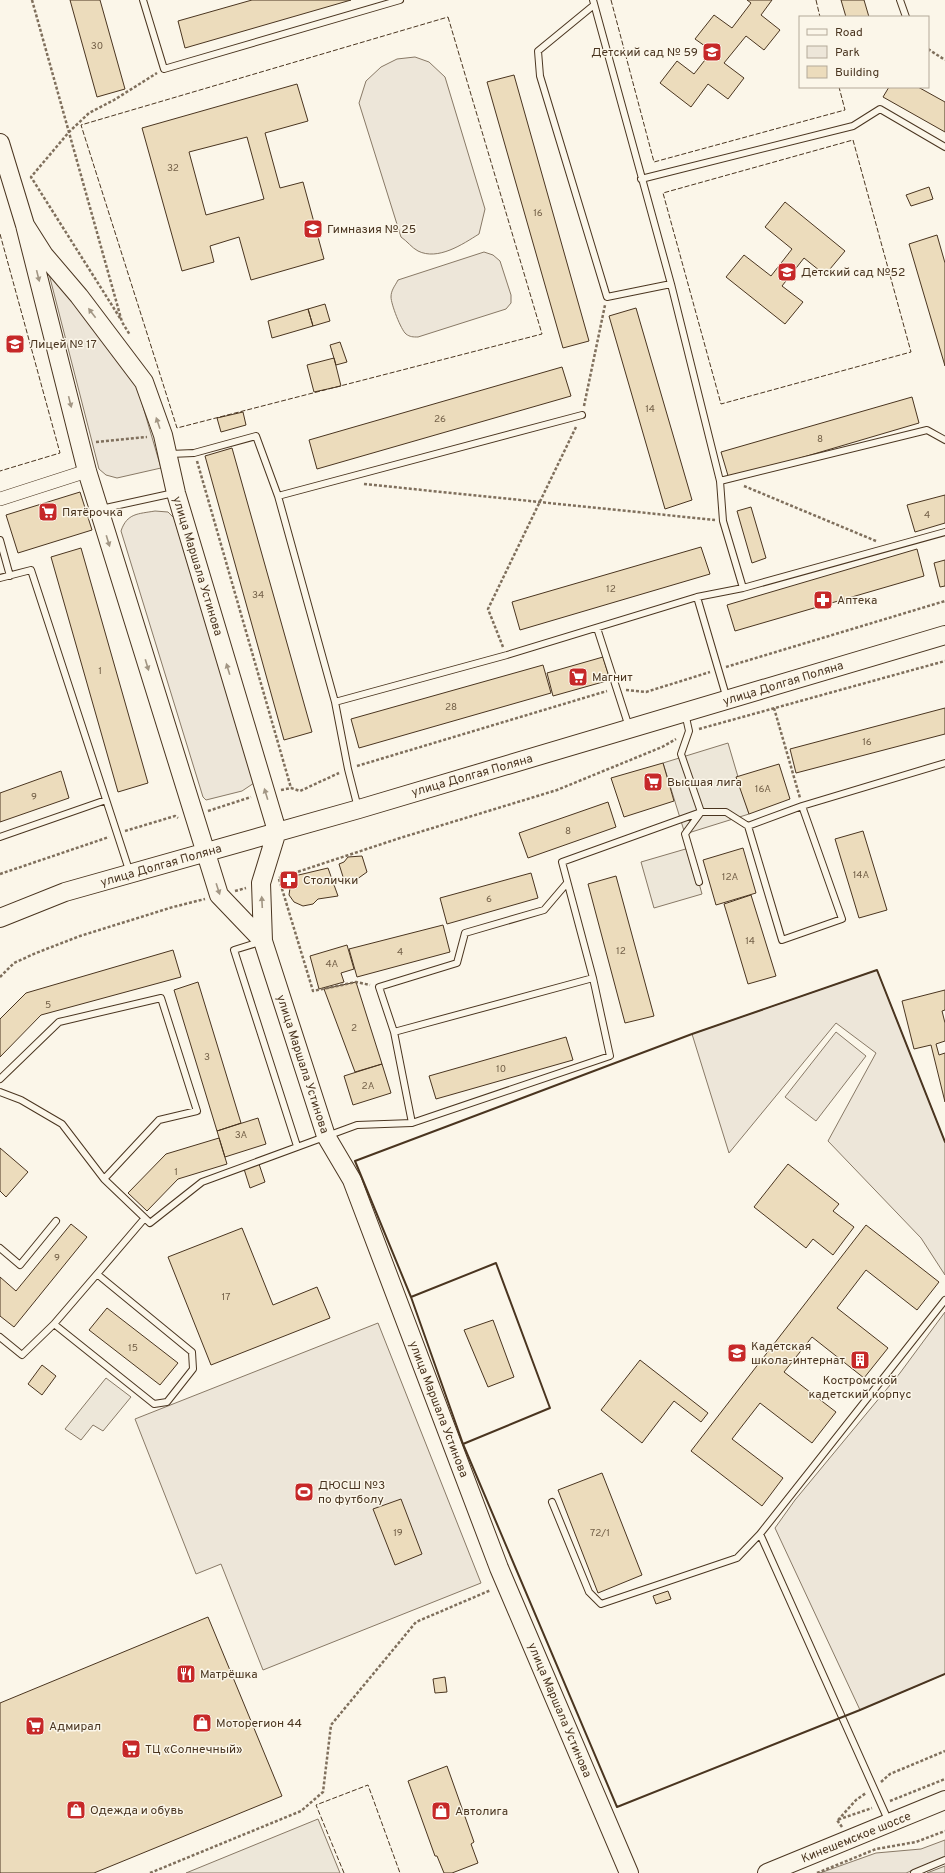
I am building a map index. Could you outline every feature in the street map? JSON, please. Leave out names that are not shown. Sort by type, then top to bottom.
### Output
[{"type":"street","name":"улица Маршала Устинова","points":[[0,143],[25,225],[87,471],[219,895],[263,941]]},
{"type":"street","name":"улица Маршала Устинова","points":[[25,225],[44,255],[79,296],[144,382],[162,435],[176,493],[277,831],[261,883],[263,941],[326,1136],[352,1180],[506,1583],[629,1873]]},
{"type":"street","points":[[0,500],[87,471]]},
{"type":"street","name":"улица Долгая Поляна","points":[[0,918],[65,892],[359,809],[945,635]]},
{"type":"street","name":"Кинешемское шоссе","points":[[778,1871],[945,1800]]},
{"type":"lane","points":[[143,0],[164,69],[400,0]]},
{"type":"lane","points":[[900,0],[906,16]]},
{"type":"lane","points":[[671,284],[607,298],[540,76],[538,51],[594,2],[641,179],[671,284],[720,481],[723,521],[743,588]]},
{"type":"lane","points":[[641,179],[853,126],[880,109],[945,147]]},
{"type":"lane","points":[[278,496],[582,416]]},
{"type":"lane","points":[[720,481],[927,430],[945,440]]},
{"type":"lane","points":[[167,454],[194,453],[256,436],[278,496],[335,702],[348,769],[359,809]]},
{"type":"lane","points":[[99,510],[176,493]]},
{"type":"lane","points":[[335,702],[507,655],[697,597],[743,588],[945,532]]},
{"type":"lane","points":[[0,540],[10,576]]},
{"type":"lane","points":[[0,578],[31,570],[130,874]]},
{"type":"lane","points":[[697,597],[727,700]]},
{"type":"lane","points":[[597,628],[629,728]]},
{"type":"lane","points":[[685,712],[689,731],[681,754],[701,812]]},
{"type":"lane","points":[[748,826],[802,806],[945,763]]},
{"type":"lane","points":[[0,837],[106,800]]},
{"type":"lane","points":[[0,1092],[21,1100],[62,1124],[104,1179],[144,1219],[150,1223],[202,1182],[297,1146],[357,1125],[412,1123],[610,1056],[593,978],[562,862],[701,812],[726,812],[748,826],[782,940],[842,918],[802,806]]},
{"type":"lane","points":[[699,882],[685,834],[701,812]]},
{"type":"lane","points":[[412,1123],[394,1032],[380,988],[457,963],[465,934],[544,910],[567,883]]},
{"type":"lane","points":[[263,941],[234,950],[297,1146]]},
{"type":"lane","points":[[394,1032],[593,978]]},
{"type":"lane","points":[[0,1079],[59,1022],[161,998],[197,1111],[159,1120],[104,1179]]},
{"type":"lane","points":[[0,1337],[22,1355],[54,1324],[144,1219]]},
{"type":"lane","points":[[0,1248],[20,1265],[56,1221]]},
{"type":"lane","points":[[54,1324],[154,1404],[167,1402],[193,1369],[192,1352],[97,1274]]},
{"type":"lane","points":[[552,1502],[589,1592],[601,1604],[737,1558],[760,1534],[945,1300]]},
{"type":"lane","points":[[760,1534],[889,1823]]},
{"type":"lane","points":[[914,1873],[923,1871],[945,1860]]},
{"type":"path","points":[[929,50],[945,60]]},
{"type":"path","points":[[122,322],[31,177],[69,132],[90,112],[114,100],[164,69]]},
{"type":"path","points":[[507,655],[488,609],[538,501],[582,416],[607,298]]},
{"type":"path","points":[[96,442],[147,437]]},
{"type":"path","points":[[729,479],[889,547]]},
{"type":"path","points":[[361,484],[723,521]]},
{"type":"path","points":[[0,874],[175,816],[182,820],[265,792],[291,788],[300,791],[348,769],[616,689],[646,692],[945,600]]},
{"type":"path","points":[[0,977],[14,963],[80,936],[173,907],[279,878],[400,838],[557,790],[662,747],[689,731],[945,661]]},
{"type":"path","points":[[774,708],[802,806]]},
{"type":"path","points":[[279,878],[313,991],[356,982],[380,988]]},
{"type":"path","points":[[150,1873],[301,1811],[323,1792],[331,1725],[416,1622],[506,1583]]},
{"type":"path","points":[[837,1820],[856,1800],[890,1774],[945,1751]]},
{"type":"path","points":[[817,1873],[876,1850],[916,1842],[945,1831]]},
{"type":"green space","points":[[415,57],[429,62],[445,77],[485,209],[479,234],[450,250],[434,254],[426,254],[418,251],[401,237],[359,103],[366,81],[381,67],[397,59]]},
{"type":"green space","points":[[484,252],[493,255],[500,261],[511,295],[511,303],[506,309],[418,337],[412,337],[406,334],[394,311],[391,300],[393,288],[398,280]]},
{"type":"green space","points":[[49,274],[134,376],[161,468],[117,478],[106,475],[99,469]]},
{"type":"green space","points":[[155,511],[168,512],[174,518],[254,783],[242,791],[206,800],[203,797],[121,531],[126,521],[134,515]]},
{"type":"green space","points":[[877,970],[945,1142],[945,1275],[921,1238],[828,1141],[876,1053],[836,1023],[729,1153],[692,1034]]},
{"type":"green space","points":[[836,1032],[866,1056],[816,1121],[785,1097]]},
{"type":"green space","points":[[945,1312],[945,1674],[860,1710],[775,1528],[795,1500],[900,1373]]},
{"type":"green space","name":"ДЮСШ №3 по футболу","points":[[378,1323],[481,1583],[263,1670],[221,1564],[196,1574],[135,1419]]},
{"type":"green space","points":[[945,1840],[945,1857],[906,1873],[820,1873],[876,1853],[921,1849]]},
{"type":"shaded area","points":[[728,743],[749,814],[685,834],[663,763]]},
{"type":"shaded area","points":[[689,848],[702,894],[654,908],[641,862]]},
{"type":"shaded area","points":[[106,1378],[131,1397],[103,1431],[93,1425],[81,1440],[65,1429]]},
{"type":"shaded area","points":[[318,1819],[340,1873],[186,1873]]},
{"type":"shaded area","points":[[945,1866],[945,1873],[927,1873]]},
{"type":"building","points":[[70,0],[100,0],[125,89],[97,97]]},
{"type":"building","points":[[252,0],[351,0],[185,48],[178,21]]},
{"type":"building","points":[[747,0],[772,0],[761,15],[780,30],[764,50],[746,36],[724,63],[744,78],[728,99],[708,84],[691,107],[660,83],[677,61],[694,74],[712,51],[695,39],[714,15],[732,28],[751,3]]},
{"type":"building","points":[[841,0],[864,0],[869,16],[846,16]]},
{"type":"building","points":[[514,75],[589,341],[563,348],[487,82]]},
{"type":"building","points":[[297,84],[308,121],[265,133],[280,188],[303,182],[324,259],[251,280],[239,237],[210,246],[214,262],[182,271],[142,128]],"holes":[[[247,137],[264,199],[206,215],[189,152]]]},
{"type":"building","points":[[888,88],[920,88],[945,102],[945,132],[883,97]]},
{"type":"building","points":[[929,187],[933,199],[911,206],[906,195]]},
{"type":"building","points":[[785,202],[845,251],[825,275],[804,258],[782,286],[803,302],[785,324],[726,277],[744,255],[771,276],[792,249],[765,227]]},
{"type":"building","points":[[937,235],[945,263],[945,366],[909,244]]},
{"type":"building","points":[[325,304],[330,321],[313,326],[308,309]]},
{"type":"building","points":[[636,308],[692,500],[665,509],[609,316]]},
{"type":"building","points":[[308,309],[313,326],[272,338],[268,321]]},
{"type":"building","points":[[340,342],[347,362],[336,365],[330,345]]},
{"type":"building","points":[[334,358],[341,386],[314,392],[307,365]]},
{"type":"building","points":[[562,367],[571,396],[317,469],[309,440]]},
{"type":"building","points":[[912,397],[919,423],[729,479],[721,452]]},
{"type":"building","points":[[243,412],[246,425],[221,432],[217,418]]},
{"type":"building","points":[[232,448],[312,732],[284,740],[205,456]]},
{"type":"building","points":[[80,492],[92,530],[18,553],[6,515]]},
{"type":"building","points":[[945,495],[945,523],[915,532],[907,505]]},
{"type":"building","points":[[751,507],[766,558],[752,563],[737,511]]},
{"type":"building","points":[[701,547],[710,574],[520,630],[512,602]]},
{"type":"building","points":[[81,548],[148,783],[118,792],[51,557]]},
{"type":"building","points":[[917,549],[924,576],[735,631],[727,605]]},
{"type":"building","points":[[945,560],[945,586],[940,587],[934,563]]},
{"type":"building","name":"Магнит","points":[[603,657],[610,680],[553,696],[547,673]]},
{"type":"building","points":[[543,665],[551,693],[359,748],[351,719]]},
{"type":"building","points":[[945,708],[945,734],[796,773],[790,749]]},
{"type":"building","points":[[663,763],[674,801],[624,817],[611,778]]},
{"type":"building","points":[[779,764],[790,799],[749,814],[736,777]]},
{"type":"building","points":[[61,771],[69,798],[0,822],[0,793]]},
{"type":"building","points":[[608,802],[616,827],[528,858],[519,833]]},
{"type":"building","points":[[863,831],[887,910],[859,918],[835,839]]},
{"type":"building","points":[[743,848],[756,893],[716,905],[703,860]]},
{"type":"building","points":[[362,856],[367,872],[353,882],[344,880],[339,864],[344,862],[348,857]]},
{"type":"building","points":[[328,868],[338,896],[318,899],[313,904],[303,906],[294,902],[289,895],[290,888],[286,878]]},
{"type":"building","points":[[531,873],[538,898],[447,924],[440,898]]},
{"type":"building","points":[[616,876],[654,1016],[625,1023],[588,884]]},
{"type":"building","points":[[751,895],[776,976],[748,984],[724,904]]},
{"type":"building","points":[[443,925],[450,952],[357,977],[349,949]]},
{"type":"building","points":[[347,945],[354,969],[341,973],[344,982],[319,989],[310,956]]},
{"type":"building","points":[[173,950],[181,977],[41,1015],[0,1057],[0,1019],[26,993]]},
{"type":"building","points":[[198,982],[241,1123],[217,1131],[174,990]]},
{"type":"building","points":[[356,982],[382,1064],[355,1072],[324,989]]},
{"type":"building","points":[[945,990],[945,1010],[942,1011],[945,1023],[945,1041],[936,1044],[939,1055],[945,1053],[945,1102],[931,1045],[914,1049],[902,1001]]},
{"type":"building","points":[[566,1037],[573,1060],[436,1099],[429,1076]]},
{"type":"building","points":[[382,1064],[391,1093],[353,1105],[344,1076]]},
{"type":"building","points":[[258,1118],[266,1144],[225,1157],[217,1131]]},
{"type":"building","points":[[219,1138],[227,1164],[178,1179],[147,1211],[128,1193],[166,1154]]},
{"type":"building","points":[[0,1148],[28,1172],[6,1197],[0,1191]]},
{"type":"building","points":[[259,1164],[265,1182],[250,1188],[244,1169]]},
{"type":"building","points":[[788,1164],[839,1204],[833,1211],[854,1227],[833,1255],[813,1239],[806,1248],[754,1207]]},
{"type":"building","points":[[71,1224],[87,1237],[14,1327],[0,1316],[0,1277],[16,1291]]},
{"type":"building","name":"Костромской кадетский корпус","points":[[866,1225],[939,1282],[917,1310],[866,1270],[837,1308],[888,1348],[864,1378],[812,1337],[784,1372],[836,1412],[812,1443],[760,1403],[732,1439],[783,1478],[762,1506],[691,1451]]},
{"type":"building","points":[[242,1228],[273,1305],[317,1287],[330,1318],[211,1365],[168,1257]]},
{"type":"building","points":[[107,1308],[178,1363],[160,1385],[89,1330]]},
{"type":"building","points":[[493,1320],[514,1377],[488,1387],[464,1330]]},
{"type":"building","points":[[640,1360],[708,1413],[701,1422],[674,1401],[642,1443],[601,1410]]},
{"type":"building","points":[[42,1365],[56,1376],[42,1395],[28,1384]]},
{"type":"building","points":[[602,1473],[642,1575],[598,1593],[558,1490]]},
{"type":"building","points":[[401,1499],[422,1554],[395,1565],[373,1509]]},
{"type":"building","points":[[668,1591],[671,1599],[656,1604],[653,1596]]},
{"type":"building","name":"ТЦ «Солнечный»","points":[[208,1617],[282,1796],[94,1873],[0,1873],[0,1703]]},
{"type":"building","points":[[445,1677],[447,1692],[435,1693],[433,1679]]},
{"type":"building","name":"Автолига","points":[[447,1766],[474,1842],[471,1844],[478,1863],[452,1873],[444,1873],[437,1856],[435,1856],[408,1781]]},
{"type":"fence","points":[[611,0],[654,162],[845,110],[839,88]]},
{"type":"fence","points":[[816,0],[820,16]]},
{"type":"fence","points":[[448,17],[542,334],[177,428],[81,125],[448,17]]},
{"type":"fence","points":[[853,140],[911,352],[721,404],[663,193],[853,140]]},
{"type":"fence","points":[[0,234],[60,453],[0,471]]},
{"type":"fence","points":[[344,1873],[316,1805],[368,1785],[400,1873]]},
{"type":"wall","points":[[945,1142],[877,970],[692,1034],[355,1161],[411,1297],[496,1263],[550,1408],[463,1444],[617,1807],[860,1710],[945,1674]]},
{"type":"wall","points":[[411,1297],[463,1444]]},
{"type":"place","name":"Детский сад № 59","points":[[712,52]]},
{"type":"place","name":"Гимназия № 25","points":[[313,229]]},
{"type":"place","name":"Детский сад №52","points":[[787,272]]},
{"type":"place","name":"Лицей № 17","points":[[15,344]]},
{"type":"place","name":"Пятёрочка","points":[[48,512]]},
{"type":"place","name":"Аптека","points":[[823,600]]},
{"type":"place","name":"Магнит","points":[[578,677]]},
{"type":"place","name":"Высшая лига","points":[[653,782]]},
{"type":"place","name":"Столички","points":[[289,880]]},
{"type":"place","name":"Кадетская школа-интернат","points":[[737,1353]]},
{"type":"place","name":"Костромской кадетский корпус","points":[[860,1360]]},
{"type":"place","name":"ДЮСШ №3 по футболу","points":[[304,1492]]},
{"type":"place","name":"Матрёшка","points":[[186,1674]]},
{"type":"place","name":"Моторегион 44","points":[[202,1723]]},
{"type":"place","name":"Адмирал","points":[[35,1726]]},
{"type":"place","name":"ТЦ «Солнечный»","points":[[131,1749]]},
{"type":"place","name":"Одежда и обувь","points":[[76,1810]]},
{"type":"place","name":"Автолига","points":[[441,1811]]}]
